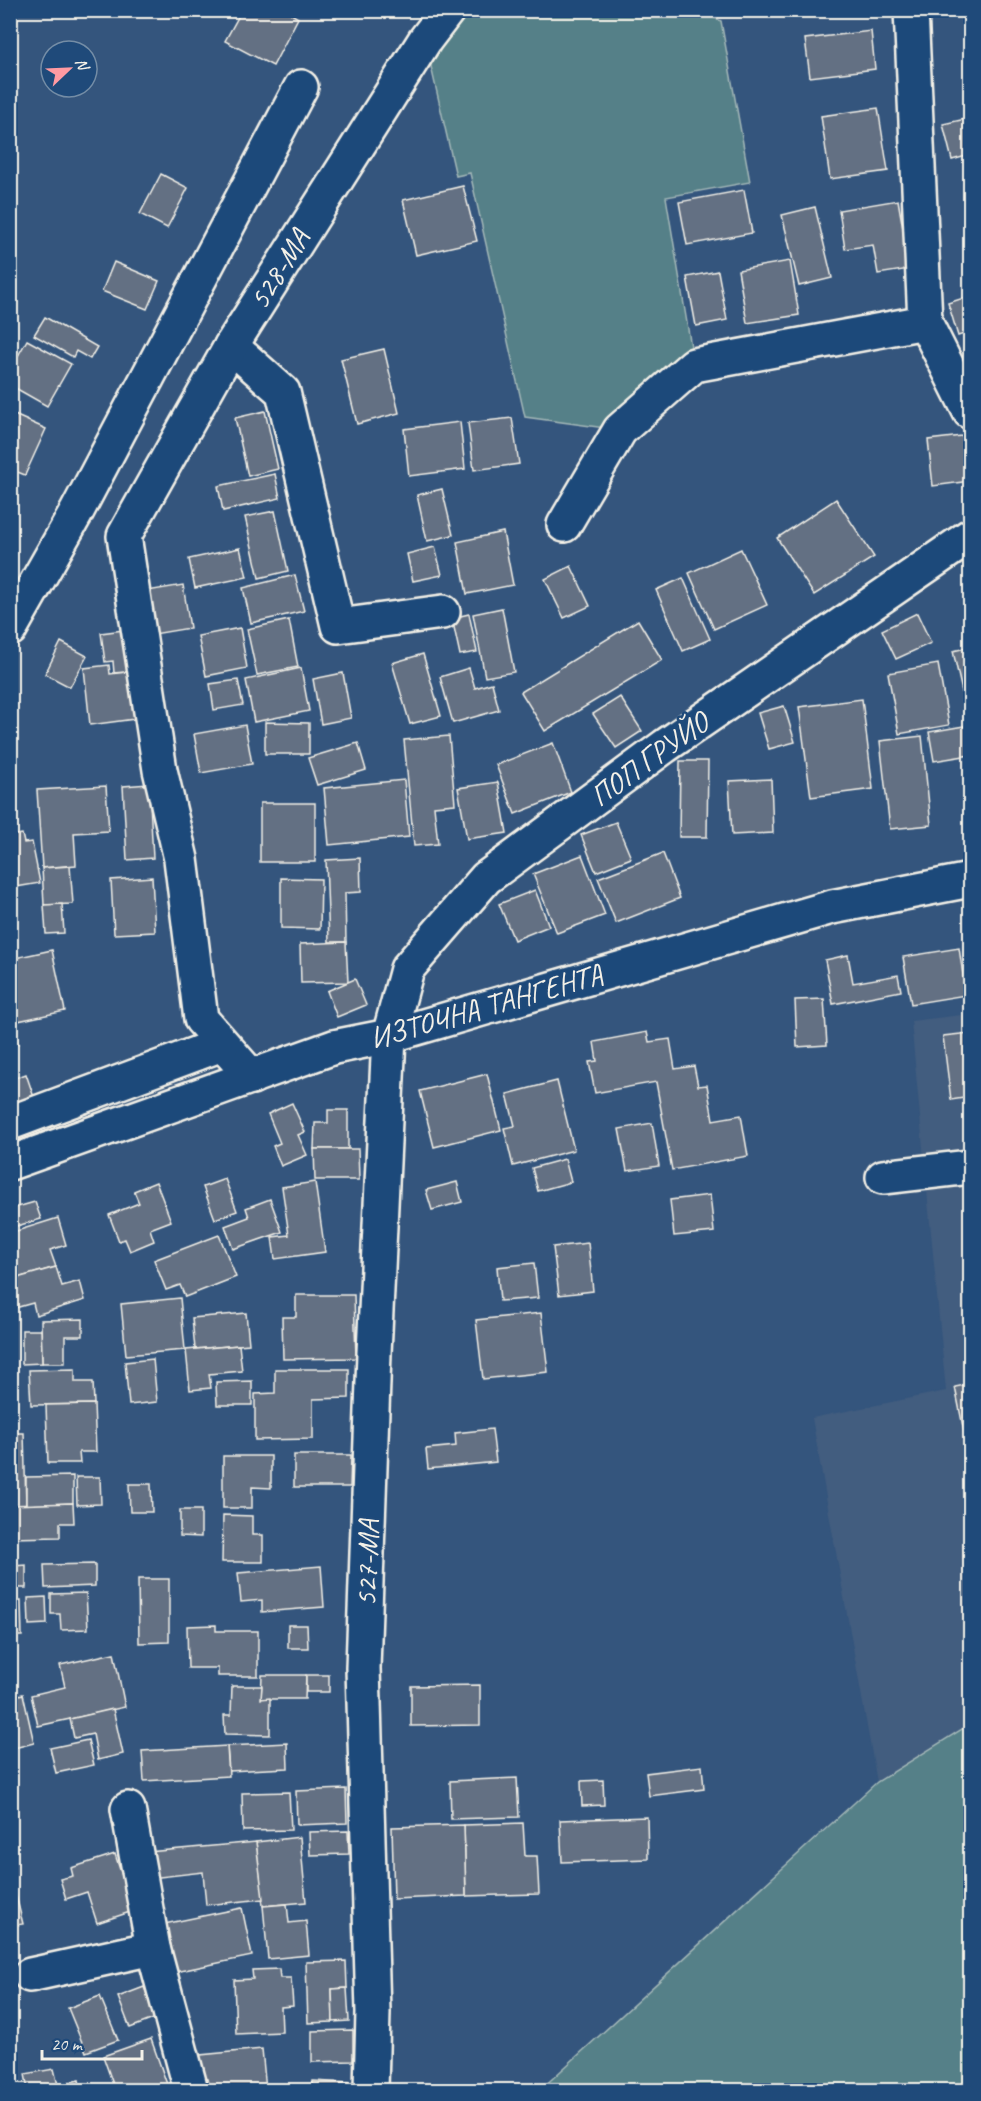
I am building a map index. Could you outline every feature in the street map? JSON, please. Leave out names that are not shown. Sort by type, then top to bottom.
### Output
[{"type":"street","name":"528-МА","points":[[222,1044],[201,1019],[181,859],[160,770],[124,536],[231,346],[425,40],[448,10]]},
{"type":"street","points":[[911,10],[925,322],[970,412]]},
{"type":"street","points":[[10,629],[87,492],[301,87]]},
{"type":"street","points":[[564,525],[620,429],[694,365],[925,322]]},
{"type":"street","points":[[231,346],[284,392],[338,626],[443,612]]},
{"type":"street","name":"ПОП ГРУЙО","points":[[389,1036],[407,969],[486,878],[665,746],[970,536]]},
{"type":"street","name":"ИЗТОЧНА ТАНГЕНТА","points":[[10,1163],[334,1047],[389,1036],[832,907],[970,880]]},
{"type":"street","name":"527-МА","points":[[371,2091],[373,2012],[363,1668],[374,1353],[389,1036]]},
{"type":"street","points":[[10,1123],[222,1044],[252,1077]]},
{"type":"street","points":[[883,1177],[970,1167]]},
{"type":"street","points":[[128,1809],[153,1948],[191,2091]]},
{"type":"street","points":[[30,1975],[153,1948]]},
{"type":"shaded area","points":[[970,1014],[970,2090],[540,2090],[877,1782],[812,1418],[946,1391],[911,1021]]},
{"type":"green space","points":[[700,10],[721,21],[750,182],[666,197],[694,365],[620,430],[525,417],[470,173],[456,176],[425,40],[448,11]]},
{"type":"green space","points":[[970,1724],[970,2075],[968,2090],[540,2090],[877,1782]]},
{"type":"building","points":[[242,10],[285,10],[298,18],[273,66],[225,41]]},
{"type":"building","points":[[871,31],[875,69],[810,77],[805,39]]},
{"type":"building","points":[[878,108],[888,171],[830,179],[821,116]]},
{"type":"building","points":[[970,118],[970,155],[952,160],[943,124]]},
{"type":"building","points":[[161,174],[188,188],[167,228],[140,214]]},
{"type":"building","points":[[463,186],[477,241],[416,255],[403,200]]},
{"type":"building","points":[[744,190],[752,233],[687,245],[679,202]]},
{"type":"building","points":[[898,200],[910,269],[878,274],[873,245],[845,249],[839,210]]},
{"type":"building","points":[[815,207],[832,278],[799,286],[782,215]]},
{"type":"building","points":[[790,261],[799,315],[747,323],[738,270]]},
{"type":"building","points":[[114,262],[159,281],[147,309],[102,291]]},
{"type":"building","points":[[718,271],[727,320],[696,326],[687,277]]},
{"type":"building","points":[[970,296],[970,332],[958,336],[948,303]]},
{"type":"building","points":[[45,317],[97,347],[90,359],[76,351],[73,357],[34,335]]},
{"type":"building","points":[[27,340],[71,364],[47,406],[10,385],[10,370]]},
{"type":"building","points":[[384,349],[399,413],[357,424],[341,359]]},
{"type":"building","points":[[265,411],[278,469],[248,476],[235,418]]},
{"type":"building","points":[[10,413],[46,429],[25,475],[10,469]]},
{"type":"building","points":[[512,418],[519,464],[474,470],[468,423]]},
{"type":"building","points":[[460,422],[465,469],[409,476],[404,429]]},
{"type":"building","points":[[970,435],[970,481],[933,486],[928,440]]},
{"type":"building","points":[[275,474],[280,498],[223,511],[218,486]]},
{"type":"building","points":[[10,489],[18,493],[10,510]]},
{"type":"building","points":[[442,489],[453,535],[427,541],[417,495]]},
{"type":"building","points":[[836,499],[874,557],[814,595],[777,538]]},
{"type":"building","points":[[275,511],[288,571],[259,578],[245,517]]},
{"type":"building","points":[[503,532],[513,585],[467,594],[457,542]]},
{"type":"building","points":[[435,547],[442,575],[413,581],[407,554]]},
{"type":"building","points":[[240,548],[247,577],[195,588],[189,559]]},
{"type":"building","points":[[741,549],[767,605],[714,629],[689,573]]},
{"type":"building","points":[[571,566],[590,606],[564,618],[545,579]]},
{"type":"building","points":[[295,575],[304,611],[251,623],[243,588]]},
{"type":"building","points":[[683,578],[710,639],[683,651],[656,590]]},
{"type":"building","points":[[183,585],[190,628],[154,634],[147,591]]},
{"type":"building","points":[[502,608],[514,672],[485,677],[473,614]]},
{"type":"building","points":[[917,613],[931,643],[896,659],[882,630]]},
{"type":"building","points":[[469,614],[477,652],[460,655],[452,618]]},
{"type":"building","points":[[289,620],[298,667],[257,675],[247,629]]},
{"type":"building","points":[[638,620],[662,660],[545,731],[521,692]]},
{"type":"building","points":[[240,628],[247,668],[206,676],[198,636]]},
{"type":"building","points":[[131,629],[136,671],[114,673],[113,661],[105,662],[101,633]]},
{"type":"building","points":[[61,642],[87,656],[70,687],[45,674]]},
{"type":"building","points":[[970,647],[970,704],[965,705],[953,651]]},
{"type":"building","points":[[423,654],[441,716],[410,724],[392,663]]},
{"type":"building","points":[[938,664],[949,725],[899,734],[888,673]]},
{"type":"building","points":[[109,665],[110,674],[136,671],[142,718],[90,725],[84,668]]},
{"type":"building","points":[[301,668],[309,711],[254,722],[246,680]]},
{"type":"building","points":[[469,668],[475,688],[492,683],[499,710],[453,723],[440,677]]},
{"type":"building","points":[[343,673],[351,718],[321,724],[313,679]]},
{"type":"building","points":[[238,680],[243,705],[214,710],[210,684]]},
{"type":"building","points":[[620,697],[642,731],[616,748],[593,714]]},
{"type":"building","points":[[862,699],[873,789],[811,797],[799,707]]},
{"type":"building","points":[[784,706],[795,742],[769,749],[758,713]]},
{"type":"building","points":[[265,722],[309,723],[309,754],[265,754]]},
{"type":"building","points":[[245,725],[252,764],[201,773],[194,734]]},
{"type":"building","points":[[970,725],[970,755],[934,761],[929,732]]},
{"type":"building","points":[[449,736],[455,804],[434,806],[438,844],[414,846],[404,740]]},
{"type":"building","points":[[922,736],[931,825],[890,829],[880,741]]},
{"type":"building","points":[[358,743],[366,770],[317,785],[308,758]]},
{"type":"building","points":[[553,743],[571,792],[515,814],[496,765]]},
{"type":"building","points":[[680,761],[708,761],[707,837],[679,837]]},
{"type":"building","points":[[771,779],[773,833],[732,835],[729,781]]},
{"type":"building","points":[[404,780],[409,837],[329,845],[324,788]]},
{"type":"building","points":[[498,782],[507,833],[467,839],[458,788]]},
{"type":"building","points":[[149,784],[153,858],[127,860],[123,786]]},
{"type":"building","points":[[106,786],[109,831],[74,833],[76,865],[42,868],[37,790]]},
{"type":"building","points":[[260,803],[315,803],[315,862],[260,862]]},
{"type":"building","points":[[616,822],[631,858],[596,872],[581,835]]},
{"type":"building","points":[[22,834],[24,843],[32,842],[40,883],[10,888],[10,836]]},
{"type":"building","points":[[663,853],[680,898],[616,923],[598,878]]},
{"type":"building","points":[[582,855],[605,915],[557,933],[533,874]]},
{"type":"building","points":[[360,858],[361,892],[345,893],[346,942],[329,942],[326,860]]},
{"type":"building","points":[[70,866],[73,904],[44,905],[42,868]]},
{"type":"building","points":[[152,877],[155,932],[114,934],[111,880]]},
{"type":"building","points":[[281,878],[321,879],[320,929],[281,928]]},
{"type":"building","points":[[535,890],[549,926],[514,940],[499,904]]},
{"type":"building","points":[[62,904],[64,933],[46,934],[44,905]]},
{"type":"building","points":[[346,942],[348,982],[301,983],[300,944]]},
{"type":"building","points":[[959,948],[966,995],[911,1004],[903,957]]},
{"type":"building","points":[[52,950],[65,1011],[13,1022],[10,1010],[10,959]]},
{"type":"building","points":[[848,955],[853,983],[898,975],[901,991],[833,1004],[825,960]]},
{"type":"building","points":[[355,979],[366,1005],[337,1017],[327,991]]},
{"type":"building","points":[[824,999],[827,1045],[797,1047],[795,1000]]},
{"type":"building","points":[[10,1012],[18,1044],[10,1046]]},
{"type":"building","points":[[647,1032],[649,1042],[670,1039],[675,1069],[694,1066],[698,1086],[707,1085],[713,1120],[741,1115],[748,1156],[672,1170],[656,1082],[595,1093],[589,1062],[597,1061],[594,1042]]},
{"type":"building","points":[[970,1033],[970,1097],[951,1100],[943,1036]]},
{"type":"building","points":[[26,1074],[36,1103],[11,1112],[10,1080]]},
{"type":"building","points":[[487,1074],[501,1130],[434,1147],[420,1091]]},
{"type":"building","points":[[557,1081],[574,1150],[513,1166],[504,1128],[515,1126],[507,1094]]},
{"type":"building","points":[[292,1103],[305,1132],[298,1135],[307,1155],[281,1166],[273,1146],[280,1143],[268,1114]]},
{"type":"building","points":[[328,1110],[348,1110],[348,1149],[314,1149],[315,1123],[328,1123]]},
{"type":"building","points":[[652,1123],[659,1166],[627,1171],[619,1129]]},
{"type":"building","points":[[314,1149],[358,1149],[359,1180],[315,1180]]},
{"type":"building","points":[[565,1159],[571,1182],[538,1191],[532,1168]]},
{"type":"building","points":[[225,1179],[237,1211],[215,1219],[203,1187]]},
{"type":"building","points":[[156,1182],[171,1221],[150,1229],[154,1241],[130,1251],[125,1239],[119,1241],[109,1215],[139,1203],[134,1191]]},
{"type":"building","points":[[315,1182],[325,1252],[275,1259],[272,1237],[289,1235],[282,1187]]},
{"type":"building","points":[[457,1182],[462,1202],[432,1210],[426,1190]]},
{"type":"building","points":[[710,1195],[714,1232],[674,1236],[670,1200]]},
{"type":"building","points":[[270,1199],[282,1232],[233,1249],[225,1226],[249,1217],[246,1208]]},
{"type":"building","points":[[35,1202],[41,1219],[10,1228],[10,1209]]},
{"type":"building","points":[[58,1218],[66,1245],[50,1250],[56,1267],[10,1280],[10,1233]]},
{"type":"building","points":[[219,1235],[236,1277],[185,1297],[180,1285],[166,1290],[154,1260]]},
{"type":"building","points":[[588,1243],[593,1291],[559,1295],[553,1247]]},
{"type":"building","points":[[534,1263],[538,1298],[500,1301],[497,1267]]},
{"type":"building","points":[[56,1267],[62,1286],[80,1281],[85,1300],[36,1315],[33,1303],[15,1308],[10,1294],[10,1280]]},
{"type":"building","points":[[296,1295],[354,1295],[356,1358],[283,1359],[282,1317],[296,1317]]},
{"type":"building","points":[[180,1298],[185,1350],[126,1355],[121,1304]]},
{"type":"building","points":[[246,1313],[249,1344],[195,1349],[192,1318]]},
{"type":"building","points":[[541,1313],[548,1372],[483,1379],[476,1320]]},
{"type":"building","points":[[83,1319],[83,1336],[65,1336],[65,1363],[42,1363],[41,1320]]},
{"type":"building","points":[[22,1330],[41,1330],[42,1363],[22,1364]]},
{"type":"building","points":[[239,1345],[242,1371],[209,1374],[211,1388],[190,1390],[186,1350]]},
{"type":"building","points":[[153,1359],[157,1402],[129,1405],[125,1362]]},
{"type":"building","points":[[75,1369],[75,1382],[93,1382],[94,1404],[31,1405],[29,1370]]},
{"type":"building","points":[[275,1369],[349,1369],[349,1398],[313,1399],[313,1439],[255,1440],[255,1394],[275,1393]]},
{"type":"building","points":[[252,1381],[252,1405],[217,1405],[216,1382]]},
{"type":"building","points":[[970,1384],[970,1456],[969,1456],[955,1387]]},
{"type":"building","points":[[94,1404],[96,1452],[79,1452],[80,1463],[48,1463],[46,1405]]},
{"type":"building","points":[[492,1429],[496,1462],[428,1469],[426,1449],[456,1446],[455,1433]]},
{"type":"building","points":[[10,1433],[24,1433],[26,1505],[10,1505]]},
{"type":"building","points":[[294,1455],[351,1455],[350,1487],[294,1487]]},
{"type":"building","points":[[223,1456],[271,1456],[271,1488],[252,1487],[252,1508],[223,1508]]},
{"type":"building","points":[[73,1476],[73,1503],[26,1505],[26,1477]]},
{"type":"building","points":[[76,1477],[100,1477],[101,1504],[77,1505]]},
{"type":"building","points":[[129,1484],[151,1484],[152,1512],[130,1512]]},
{"type":"building","points":[[73,1503],[74,1523],[60,1523],[60,1537],[10,1538],[10,1505]]},
{"type":"building","points":[[180,1510],[201,1510],[201,1537],[180,1536]]},
{"type":"building","points":[[223,1515],[252,1516],[252,1535],[263,1535],[263,1562],[222,1562]]},
{"type":"building","points":[[10,1548],[13,1566],[26,1565],[26,1588],[10,1588]]},
{"type":"building","points":[[95,1564],[95,1586],[45,1588],[44,1565]]},
{"type":"building","points":[[321,1566],[324,1607],[262,1612],[262,1600],[241,1602],[238,1573]]},
{"type":"building","points":[[138,1579],[169,1579],[169,1642],[139,1643]]},
{"type":"building","points":[[86,1593],[88,1629],[61,1630],[60,1614],[51,1614],[51,1594]]},
{"type":"building","points":[[46,1597],[47,1624],[29,1625],[28,1598]]},
{"type":"building","points":[[10,1601],[21,1601],[22,1636],[10,1636]]},
{"type":"building","points":[[216,1625],[216,1631],[258,1631],[258,1676],[218,1676],[218,1668],[188,1668],[187,1626]]},
{"type":"building","points":[[288,1625],[307,1625],[308,1648],[288,1648]]},
{"type":"building","points":[[114,1653],[125,1707],[38,1726],[31,1695],[65,1687],[60,1665]]},
{"type":"building","points":[[262,1675],[306,1675],[305,1699],[261,1699]]},
{"type":"building","points":[[306,1675],[329,1675],[329,1692],[306,1692]]},
{"type":"building","points":[[480,1685],[480,1725],[411,1726],[411,1686]]},
{"type":"building","points":[[232,1686],[262,1686],[261,1699],[270,1698],[270,1735],[225,1734],[224,1715],[231,1715]]},
{"type":"building","points":[[23,1694],[34,1743],[10,1749],[10,1697]]},
{"type":"building","points":[[113,1709],[123,1754],[98,1760],[93,1734],[74,1738],[70,1719]]},
{"type":"building","points":[[88,1740],[94,1765],[56,1773],[50,1748]]},
{"type":"building","points":[[287,1743],[288,1768],[229,1771],[227,1746]]},
{"type":"building","points":[[227,1746],[229,1776],[144,1781],[142,1751]]},
{"type":"building","points":[[702,1766],[704,1789],[649,1796],[646,1773]]},
{"type":"building","points":[[517,1778],[519,1817],[451,1819],[450,1781]]},
{"type":"building","points":[[603,1780],[604,1805],[582,1806],[581,1781]]},
{"type":"building","points":[[346,1789],[347,1823],[297,1825],[296,1791]]},
{"type":"building","points":[[289,1792],[291,1830],[243,1831],[242,1793]]},
{"type":"building","points":[[647,1817],[648,1859],[562,1862],[560,1820]]},
{"type":"building","points":[[523,1823],[525,1856],[537,1856],[539,1894],[466,1896],[464,1825]]},
{"type":"building","points":[[464,1825],[466,1896],[394,1899],[392,1827]]},
{"type":"building","points":[[348,1831],[349,1854],[310,1855],[309,1832]]},
{"type":"building","points":[[300,1837],[306,1902],[263,1906],[256,1842]]},
{"type":"building","points":[[256,1842],[263,1899],[206,1905],[203,1872],[151,1878],[148,1852]]},
{"type":"building","points":[[115,1854],[133,1911],[97,1923],[87,1892],[66,1899],[60,1879],[73,1876],[71,1868]]},
{"type":"building","points":[[10,1871],[23,1924],[10,1926]]},
{"type":"building","points":[[287,1904],[289,1923],[306,1921],[309,1955],[268,1959],[263,1906]]},
{"type":"building","points":[[242,1908],[252,1956],[175,1972],[164,1924]]},
{"type":"building","points":[[346,1961],[347,1988],[332,1989],[333,2022],[308,2023],[306,1962]]},
{"type":"building","points":[[279,1969],[280,1978],[291,1978],[293,2006],[281,2007],[282,2032],[236,2034],[234,1980],[253,1979],[252,1970]]},
{"type":"building","points":[[144,1987],[156,2018],[130,2028],[118,1997]]},
{"type":"building","points":[[347,1988],[349,2021],[333,2022],[332,1989]]},
{"type":"building","points":[[100,1996],[118,2040],[86,2052],[68,2008]]},
{"type":"building","points":[[353,2030],[353,2061],[312,2062],[312,2031]]},
{"type":"building","points":[[151,2039],[169,2090],[115,2090],[103,2056]]},
{"type":"building","points":[[262,2049],[266,2090],[203,2090],[200,2055]]},
{"type":"building","points":[[54,2069],[58,2085],[79,2080],[81,2090],[28,2090],[25,2074]]},
{"type":"building","points":[[313,2081],[348,2083],[348,2090],[313,2090]]}]
